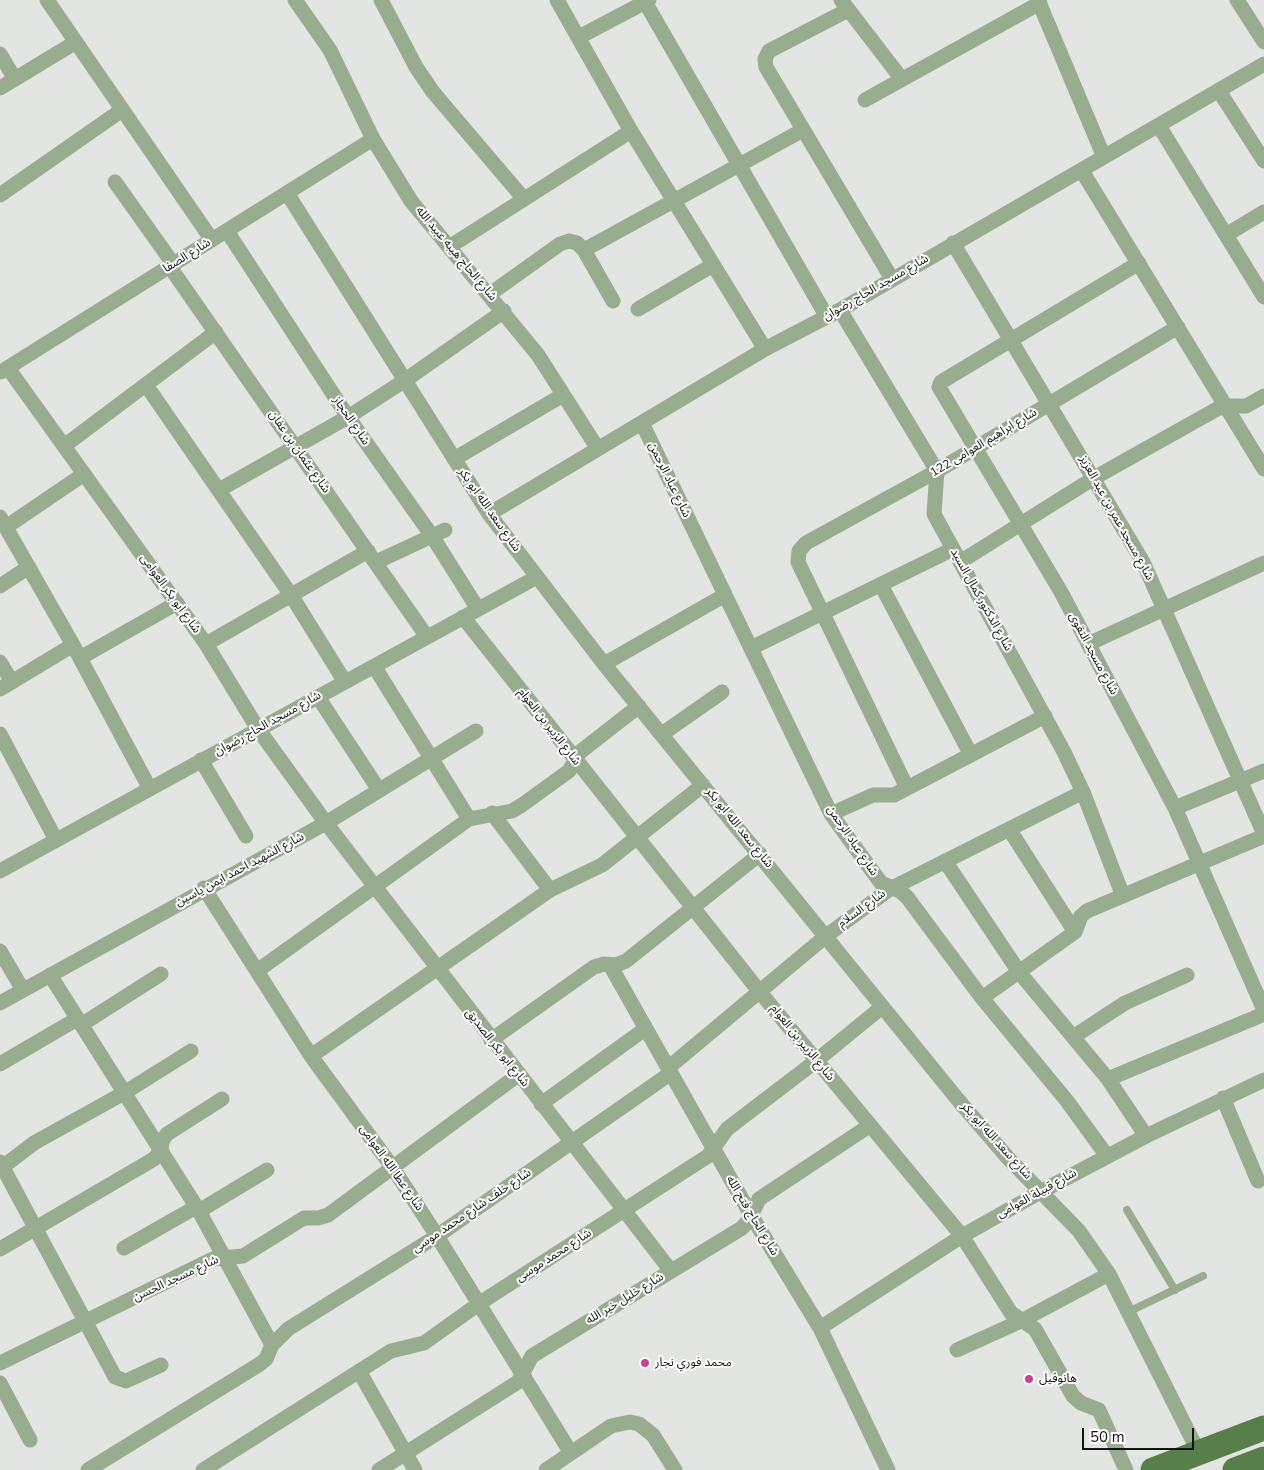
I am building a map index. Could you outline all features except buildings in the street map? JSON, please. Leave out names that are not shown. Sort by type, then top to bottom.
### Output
[{"type":"main road","points":[[1153,1470],[1264,1428]]},
{"type":"main road","points":[[1235,1470],[1264,1459]]},
{"type":"street","points":[[46,0],[212,240]]},
{"type":"street","name":"شارع الحاج هيبه عبيد الله","points":[[295,0],[330,50],[373,139],[411,201],[448,248],[504,310],[538,355],[598,449]]},
{"type":"street","points":[[381,0],[416,67],[433,92],[524,199]]},
{"type":"street","points":[[557,0],[631,131],[765,349]]},
{"type":"street","points":[[1237,0],[1264,42]]},
{"type":"street","points":[[578,37],[647,1],[739,164],[937,471]]},
{"type":"street","points":[[865,100],[1039,2],[1104,157]]},
{"type":"street","points":[[892,279],[770,75],[765,59],[769,51],[776,46],[844,5],[902,78]]},
{"type":"street","points":[[0,88],[76,42]]},
{"type":"street","points":[[0,54],[15,79]]},
{"type":"street","name":"شارع مسجد الحاج رضوان","points":[[489,514],[765,349],[834,314],[1264,64]]},
{"type":"street","points":[[1219,91],[1264,161]]},
{"type":"street","points":[[0,195],[122,110]]},
{"type":"street","points":[[1159,126],[1226,235],[1261,287]]},
{"type":"street","points":[[584,250],[803,130]]},
{"type":"street","points":[[448,248],[631,131]]},
{"type":"street","name":"شارع الصفا","points":[[4,371],[373,139]]},
{"type":"street","points":[[1082,171],[1264,469]]},
{"type":"street","name":"شارع عثمان بن عفان","points":[[115,182],[216,332],[427,637]]},
{"type":"street","name":"شارع سعد الله ابو بكر","points":[[287,193],[489,514],[537,577],[604,664],[760,854],[882,1007],[1008,1158],[1042,1190],[1079,1231],[1109,1274],[1200,1453]]},
{"type":"street","points":[[1226,235],[1264,212]]},
{"type":"street","name":"شارع الحجاز","points":[[227,231],[348,417],[438,533],[478,609]]},
{"type":"street","points":[[490,294],[560,244],[569,241],[577,242],[584,250],[613,300]]},
{"type":"street","name":"شارع مسجد عمر بن عبد العزيز","points":[[954,243],[1143,562],[1264,835]]},
{"type":"street","points":[[1012,340],[1139,264]]},
{"type":"street","points":[[638,309],[712,265]]},
{"type":"street","points":[[219,490],[348,417],[404,381],[504,310]]},
{"type":"street","name":"شارع ابراهيم العوامى 122","points":[[823,613],[798,562],[799,551],[806,543],[937,471],[1178,327]]},
{"type":"street","points":[[64,446],[216,332]]},
{"type":"street","name":"شارع مسجد التقوى","points":[[1012,340],[940,384],[939,389],[1020,524],[1088,644],[1175,808],[1264,1010]]},
{"type":"street","name":"شارع ابو بكر العوامى","points":[[4,371],[64,446],[206,644],[258,729],[326,823]]},
{"type":"street","points":[[146,385],[291,595],[345,682]]},
{"type":"street","points":[[454,459],[563,395]]},
{"type":"street","points":[[751,648],[881,584],[957,556],[1020,524],[1094,478],[1225,406],[1246,406],[1264,396]]},
{"type":"street","name":"شارع عباد الرحمن","points":[[642,423],[831,814],[881,883],[890,889],[900,891],[906,897],[982,998],[1067,1101],[1107,1156]]},
{"type":"street","name":"شارع الدكتور كمال السيد","points":[[937,471],[938,487],[933,509],[1083,792],[1123,896]]},
{"type":"street","points":[[84,474],[3,522],[150,789]]},
{"type":"street","points":[[206,644],[291,595],[372,557],[438,533]]},
{"type":"street","points":[[1088,644],[1264,563]]},
{"type":"street","points":[[0,586],[29,567]]},
{"type":"street","name":"شارع مسجد الحاج رضوان","points":[[0,871],[537,577]]},
{"type":"street","points":[[881,584],[971,755]]},
{"type":"street","points":[[604,664],[725,595]]},
{"type":"street","points":[[0,662],[6,685],[177,604]]},
{"type":"street","points":[[823,613],[907,788]]},
{"type":"street","name":"شارع الزبير بن العوام","points":[[463,617],[574,760],[816,1062],[962,1236],[1011,1312],[1021,1321],[1035,1329],[1076,1400],[1095,1408],[1102,1414],[1126,1470]]},
{"type":"street","points":[[374,666],[469,819]]},
{"type":"street","points":[[662,734],[722,692]]},
{"type":"street","points":[[318,697],[379,790]]},
{"type":"street","points":[[257,971],[469,819],[492,813],[512,811],[522,805],[569,771],[580,752],[639,706]]},
{"type":"street","points":[[831,814],[874,795],[890,796],[1044,716]]},
{"type":"street","name":"شارع الشهيد احمد ايمن ياسين","points":[[0,1003],[204,888],[326,823],[476,730]]},
{"type":"street","points":[[0,734],[56,840]]},
{"type":"street","points":[[202,760],[246,836]]},
{"type":"street","points":[[1175,808],[1264,771]]},
{"type":"street","points":[[311,1056],[438,970],[550,890],[602,865],[703,785]]},
{"type":"street","name":"شارع السلام","points":[[669,1071],[759,991],[826,936],[890,889],[1083,792]]},
{"type":"street","points":[[492,813],[550,890]]},
{"type":"street","name":"شارع ابو بكر الصديق","points":[[326,823],[491,1040],[671,1271]]},
{"type":"street","points":[[1009,828],[1075,932]]},
{"type":"street","points":[[982,998],[1075,932],[1083,914],[1264,835]]},
{"type":"street","points":[[491,1040],[594,967],[616,965],[626,961],[760,854]]},
{"type":"street","points":[[945,861],[1019,972],[1108,1079],[1146,1136]]},
{"type":"street","name":"شارع عطا الله العوامى","points":[[204,888],[311,1056],[392,1168],[438,1236],[571,1453]]},
{"type":"street","points":[[0,951],[23,990]]},
{"type":"street","name":"شارع الحاج فتح الله","points":[[610,965],[751,1215],[820,1328],[888,1470]]},
{"type":"street","points":[[0,1064],[79,1022],[161,974]]},
{"type":"street","points":[[50,975],[198,1209],[272,1345]]},
{"type":"street","points":[[1073,1037],[1125,1003],[1187,976]]},
{"type":"street","name":"شارع محمد موسى","points":[[203,1470],[391,1351],[424,1343],[480,1303],[708,1156],[727,1130],[816,1062],[882,1007]]},
{"type":"street","points":[[1108,1079],[1264,1014]]},
{"type":"street","points":[[541,1104],[645,1029]]},
{"type":"street","points":[[161,1365],[126,1381],[115,1377],[1,1166],[34,1142],[124,1093],[191,1051]]},
{"type":"street","name":"شارع خلف شارع محمد موسى","points":[[88,1470],[260,1364],[270,1352],[272,1345],[288,1329],[438,1236],[571,1143],[669,1071]]},
{"type":"street","name":"شارع مسجد الحسن","points":[[0,1363],[213,1259],[243,1256],[304,1218],[318,1218],[328,1215],[518,1075]]},
{"type":"street","name":"شارع قبيلة العوامى","points":[[820,1328],[962,1236],[1042,1190],[1222,1098],[1264,1080]]},
{"type":"street","points":[[1222,1098],[1258,1181]]},
{"type":"street","points":[[0,1249],[36,1230],[154,1159],[161,1151],[162,1141],[167,1134],[222,1099]]},
{"type":"street","name":"شارع خليل خير الله","points":[[379,1470],[513,1386],[532,1356],[742,1228],[751,1215],[758,1199],[869,1126]]},
{"type":"street","points":[[124,1248],[267,1170]]},
{"type":"street","points":[[957,1350],[1021,1321],[1109,1274]]},
{"type":"street","points":[[359,1371],[414,1470]]},
{"type":"street","points":[[0,1383],[30,1440]]},
{"type":"street","points":[[546,1470],[611,1426],[630,1422],[646,1429],[675,1470]]},
{"type":"lane","points":[[1127,1210],[1175,1290]]},
{"type":"lane","points":[[1128,1312],[1203,1276]]},
{"type":"place","name":"محمد فوري نجار","points":[[645,1363]]},
{"type":"place","name":"هانوفيل","points":[[1029,1379]]}]
